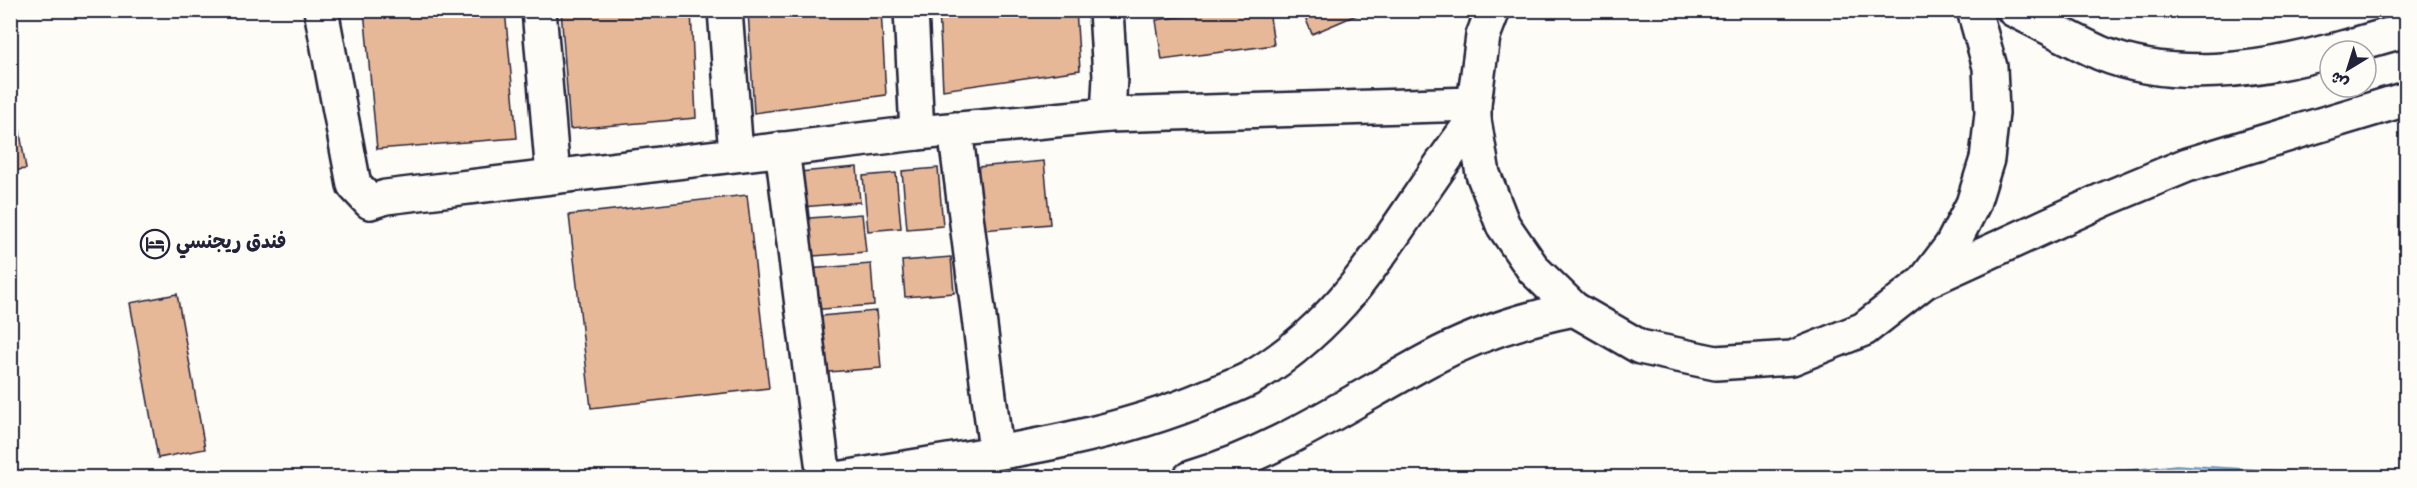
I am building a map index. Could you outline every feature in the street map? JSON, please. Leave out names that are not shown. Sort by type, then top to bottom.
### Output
[{"type":"main road","points":[[321,10],[354,185],[370,202],[386,197],[736,154],[955,129],[1108,115],[1474,112]]},
{"type":"main road","points":[[539,10],[553,176]]},
{"type":"main road","points":[[724,10],[736,154]]},
{"type":"main road","points":[[912,10],[917,133]]},
{"type":"main road","points":[[1106,10],[1110,77],[1108,115]]},
{"type":"main road","points":[[1924,282],[1952,245],[1974,204],[1987,159],[1992,113],[1990,67],[1974,10]]},
{"type":"main road","points":[[2014,10],[2102,54],[2159,68],[2230,71],[2318,54]]},
{"type":"main road","points":[[1483,19],[1474,112],[1483,174],[1503,225],[1534,270],[1574,309],[1640,347],[1716,363],[1792,358],[1864,329],[1924,282],[2105,199],[2187,165],[2406,99]]},
{"type":"main road","points":[[2374,39],[2406,30]]},
{"type":"main road","points":[[843,477],[996,451],[1122,426],[1181,408],[1251,378],[1304,339],[1352,290],[1410,213],[1474,112]]},
{"type":"main road","points":[[955,129],[996,451]]},
{"type":"main road","points":[[782,149],[824,477]]},
{"type":"main road","points":[[1190,477],[1215,470],[1283,441],[1429,359],[1481,336],[1521,320],[1574,309]]},
{"type":"water","points":[[2176,465],[2387,477],[2068,477]]},
{"type":"building","points":[[364,10],[505,10],[517,138],[377,149]]},
{"type":"building","points":[[561,10],[691,10],[696,118],[570,129]]},
{"type":"building","points":[[748,10],[881,10],[886,95],[754,113]]},
{"type":"building","points":[[939,10],[1076,10],[1080,70],[943,90]]},
{"type":"building","points":[[1229,10],[1269,10],[1274,45],[1162,60],[1156,20]]},
{"type":"building","points":[[1302,10],[1368,10],[1312,34]]},
{"type":"building","points":[[17,114],[26,169],[10,171],[10,115]]},
{"type":"building","points":[[1044,161],[1050,224],[971,231],[966,168]]},
{"type":"building","points":[[857,167],[860,202],[802,207],[799,172]]},
{"type":"building","points":[[938,168],[943,226],[907,229],[902,171]]},
{"type":"building","points":[[896,173],[901,228],[868,231],[863,176]]},
{"type":"building","points":[[747,195],[769,388],[591,408],[569,215]]},
{"type":"building","points":[[862,214],[866,252],[800,257],[797,219]]},
{"type":"building","points":[[951,257],[954,293],[905,297],[902,261]]},
{"type":"building","points":[[871,264],[874,305],[810,310],[807,269]]},
{"type":"building","points":[[177,294],[205,449],[158,458],[130,303]]},
{"type":"building","points":[[876,311],[881,368],[815,373],[810,317]]},
{"type":"place","name":"فندق ريجنسي","points":[[155,244]]}]
